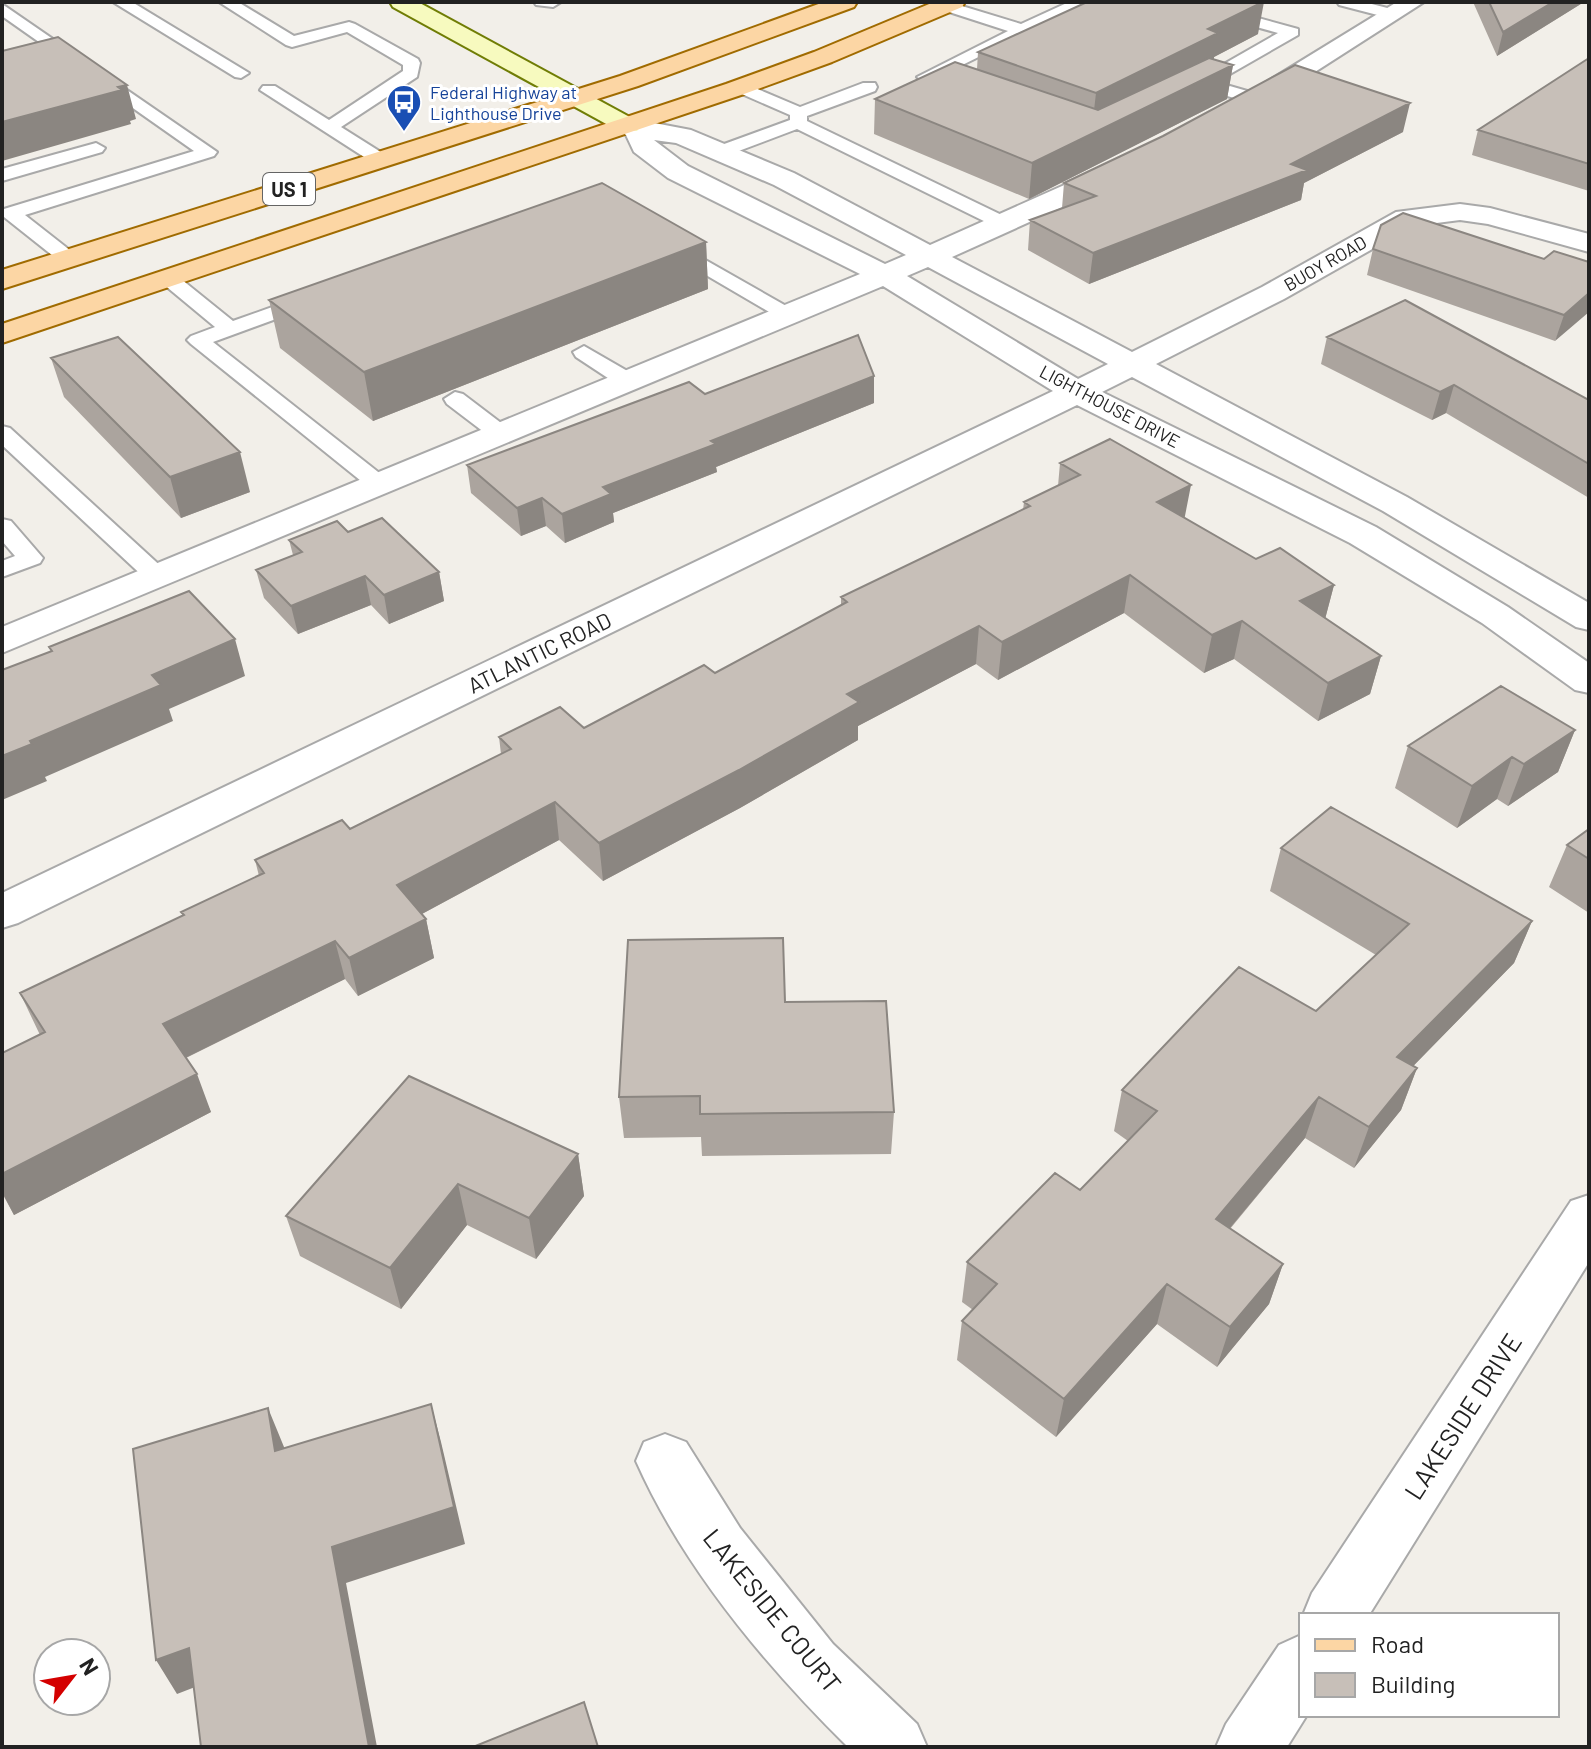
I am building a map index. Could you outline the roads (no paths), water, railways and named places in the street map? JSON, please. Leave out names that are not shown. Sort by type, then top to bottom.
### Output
[{"type":"main road","name":"US 1","points":[[2,280],[576,98],[693,59],[846,2]]},
{"type":"main road","name":"US 1","points":[[2,334],[632,128],[823,57],[950,4]]},
{"type":"street","name":"LIGHTHOUSE DRIVE","points":[[401,2],[632,128],[682,136],[784,179],[1395,504],[1589,619]]},
{"type":"street","points":[[1218,121],[1403,8]]},
{"type":"street","name":"LIGHTHOUSE DRIVE","points":[[632,128],[643,146],[678,172],[885,275],[1077,392],[1363,535],[1495,615],[1589,681]]},
{"type":"street","points":[[2,641],[885,275],[1005,224],[1139,161]]},
{"type":"street","name":"BUOY ROAD","points":[[1077,392],[1273,293],[1406,218],[1460,212],[1490,216],[1589,243]]},
{"type":"street","name":"ATLANTIC ROAD","points":[[2,912],[1077,392]]},
{"type":"street","name":"LAKESIDE DRIVE","points":[[1335,1613],[1589,1217]]},
{"type":"street","name":"LAKESIDE COURT","points":[[665,1461],[719,1549],[811,1666],[894,1747]]},
{"type":"street","points":[[1249,1747],[1299,1670]]},
{"type":"lane","points":[[121,2],[241,73]]},
{"type":"lane","points":[[227,2],[292,42],[349,27],[412,63],[411,73],[330,127]]},
{"type":"lane","points":[[542,2],[553,2]]},
{"type":"lane","points":[[953,87],[925,77],[1082,2]]},
{"type":"lane","points":[[1175,96],[1292,32],[1182,2]]},
{"type":"lane","points":[[1345,2],[1403,8]]},
{"type":"lane","points":[[950,4],[1022,30]]},
{"type":"lane","points":[[2,9],[208,152],[11,213],[69,259]]},
{"type":"lane","points":[[1202,83],[1255,99]]},
{"type":"lane","points":[[741,87],[1005,224]]},
{"type":"lane","points":[[722,151],[869,87]]},
{"type":"lane","points":[[269,90],[381,160]]},
{"type":"lane","points":[[143,134],[170,126]]},
{"type":"lane","points":[[2,175],[96,148]]},
{"type":"lane","points":[[656,238],[788,315]]},
{"type":"lane","points":[[169,279],[230,329]]},
{"type":"lane","points":[[335,291],[198,340],[379,484]]},
{"type":"lane","points":[[584,352],[628,381]]},
{"type":"lane","points":[[455,399],[501,434]]},
{"type":"lane","points":[[2,433],[157,576]]},
{"type":"lane","points":[[2,526],[31,558],[2,570]]},
{"type":"place","name":"Federal Highway at Lighthouse Drive","points":[[404,133]]}]
